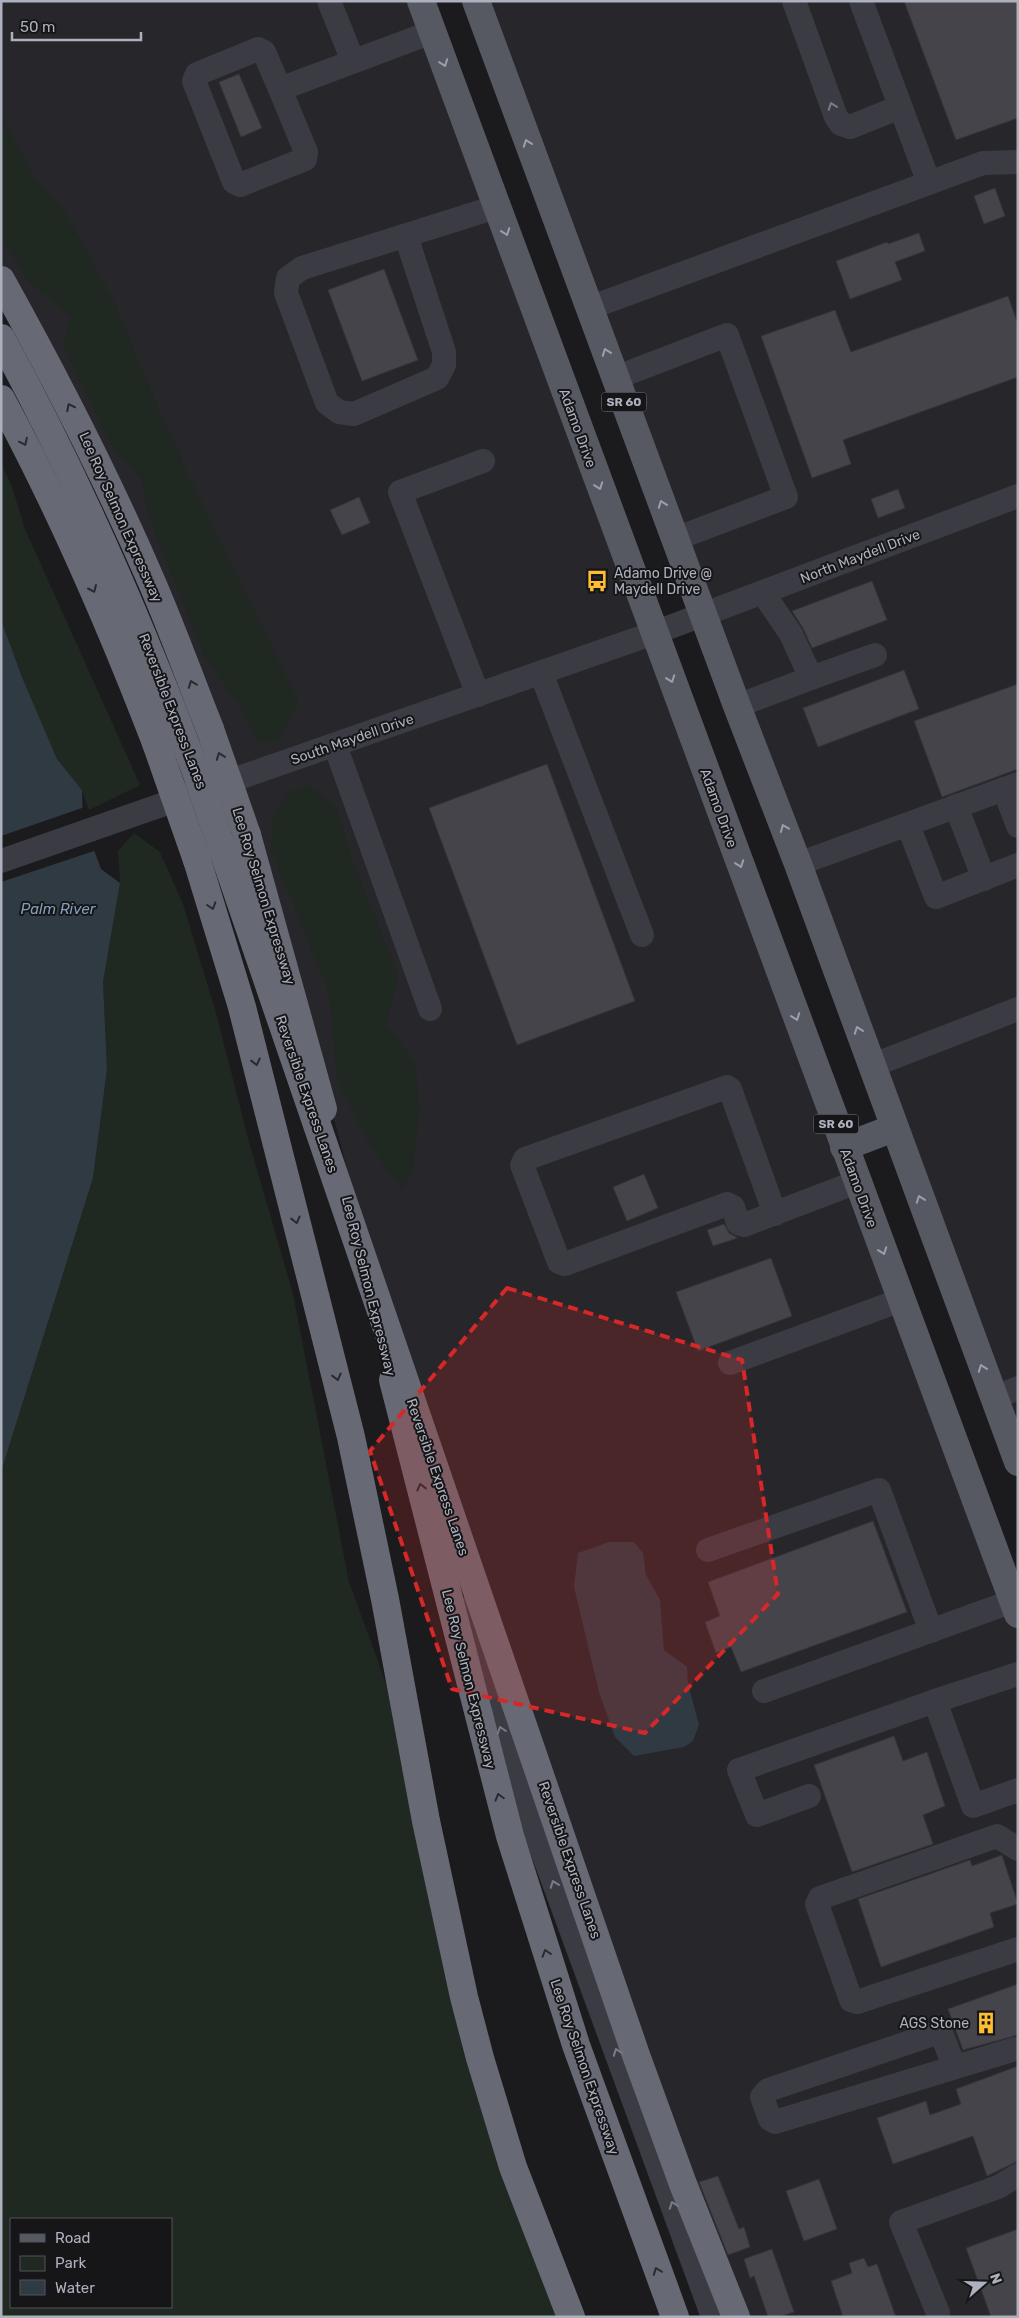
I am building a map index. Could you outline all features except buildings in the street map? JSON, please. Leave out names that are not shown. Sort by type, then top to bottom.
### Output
[{"type":"highway","name":"Lee Roy Selmon Expressway","points":[[1,280],[48,364],[118,505],[151,579],[210,730],[247,836],[302,1026],[493,1774],[538,1929],[576,2045],[674,2317]]},
{"type":"highway","name":"Reversible Express Lanes","points":[[1,338],[51,431],[126,593],[192,761],[636,2055],[683,2184],[736,2317]]},
{"type":"highway","points":[[1,399],[80,559],[116,639],[156,743],[197,860],[242,1007],[349,1428],[385,1599],[450,1938],[475,2040],[514,2167],[571,2317]]},
{"type":"main road","name":"Adamo Drive","points":[[421,1],[1015,1608]]},
{"type":"main road","name":"SR 60","points":[[476,1],[703,616],[798,864],[894,1128],[1006,1393],[1018,1462]]},
{"type":"main road","points":[[844,1147],[894,1128]]},
{"type":"street","points":[[329,1],[352,62]]},
{"type":"street","points":[[794,1],[836,117],[841,124],[850,127],[900,107]]},
{"type":"street","points":[[861,1],[929,183]]},
{"type":"street","points":[[280,89],[432,32]]},
{"type":"street","points":[[258,50],[264,52],[280,89],[306,152],[305,159],[240,185],[234,182],[194,81],[197,74],[258,50]]},
{"type":"street","points":[[589,308],[983,163],[1018,162]]},
{"type":"street","points":[[406,236],[444,352],[444,366],[436,378],[412,389],[354,414],[339,412],[327,403],[286,292],[288,278],[302,268],[496,207]]},
{"type":"street","points":[[615,378],[727,336],[786,497],[675,539]]},
{"type":"street","points":[[478,695],[400,492],[483,461]]},
{"type":"street","name":"North Maydell Drive","points":[[703,616],[1018,496]]},
{"type":"street","points":[[763,593],[791,634],[811,678]]},
{"type":"street","name":"South Maydell Drive","points":[[1,861],[703,616]]},
{"type":"street","points":[[737,706],[875,655]]},
{"type":"street","points":[[541,673],[642,935]]},
{"type":"street","points":[[335,744],[430,1010]]},
{"type":"street","points":[[798,864],[1011,787],[1018,826]]},
{"type":"street","points":[[956,806],[984,878]]},
{"type":"street","points":[[908,824],[936,897],[1018,865]]},
{"type":"street","points":[[871,1066],[1018,1008]]},
{"type":"street","points":[[775,1214],[730,1089],[727,1086],[523,1162],[522,1165],[559,1262],[565,1264],[727,1204],[732,1207],[738,1223],[741,1225],[775,1214],[857,1182]]},
{"type":"street","points":[[730,1363],[901,1300]]},
{"type":"street","points":[[708,1550],[879,1490],[931,1631]]},
{"type":"street","points":[[430,1524],[458,1591],[532,1823],[713,2317]]},
{"type":"street","points":[[764,1691],[931,1631],[1015,1608]]},
{"type":"street","points":[[809,1796],[757,1815],[739,1770],[1018,1674]]},
{"type":"street","points":[[935,1701],[973,1806],[1018,1790]]},
{"type":"street","points":[[1018,1849],[996,1836],[820,1898],[817,1904],[851,2000],[858,2002],[1018,1949]]},
{"type":"street","points":[[954,2066],[942,2035],[934,2034],[768,2090],[762,2097],[770,2119],[775,2122],[1015,2049]]},
{"type":"street","points":[[938,2313],[901,2222],[998,2187],[1018,2175]]},
{"type":"highlighted area","points":[[507,1288],[742,1360],[778,1594],[645,1733],[452,1689],[370,1451]]},
{"type":"shaded area","points":[[1,1],[415,1],[654,632],[234,773],[1,269]]},
{"type":"shaded area","points":[[481,1],[1018,1],[1018,1425],[864,1004]]},
{"type":"shaded area","points":[[660,636],[1018,1600],[1018,2317],[737,2317],[414,1425],[285,931],[238,776]]},
{"type":"green space","points":[[1,116],[33,175],[66,214],[113,299],[188,474],[299,703],[278,741],[258,743],[240,706],[204,656],[149,518],[141,479],[109,442],[63,345],[71,317],[28,281],[1,237]]},
{"type":"green space","points":[[1,463],[12,487],[25,529],[140,785],[89,810],[82,790],[57,759],[22,677],[1,620]]},
{"type":"green space","points":[[308,785],[337,807],[352,860],[398,975],[386,1024],[416,1064],[419,1114],[413,1170],[402,1190],[369,1144],[337,1081],[329,994],[271,850],[273,817],[288,793]]},
{"type":"green space","points":[[134,833],[160,852],[183,904],[216,1013],[249,1142],[293,1294],[349,1582],[391,1697],[428,1840],[524,2159],[580,2317],[1,2317],[1,1472],[93,1178],[107,1069],[103,982],[120,883],[118,851]]},
{"type":"water","name":"Palm River","points":[[1,620],[22,677],[57,759],[82,790],[83,826],[85,826],[101,869],[120,883],[103,982],[107,1069],[93,1178],[1,1472]]},
{"type":"water","points":[[609,1542],[634,1542],[643,1553],[646,1575],[660,1600],[664,1650],[687,1667],[688,1683],[699,1725],[693,1741],[684,1747],[634,1756],[615,1737],[599,1692],[574,1587],[578,1553]]},
{"type":"pier","points":[[85,807],[86,823],[97,850],[1,882],[1,836]]},
{"type":"place","name":"Adamo Drive @ Maydell Drive","points":[[597,581]]},
{"type":"place","name":"AGS Stone","points":[[986,2023]]}]
